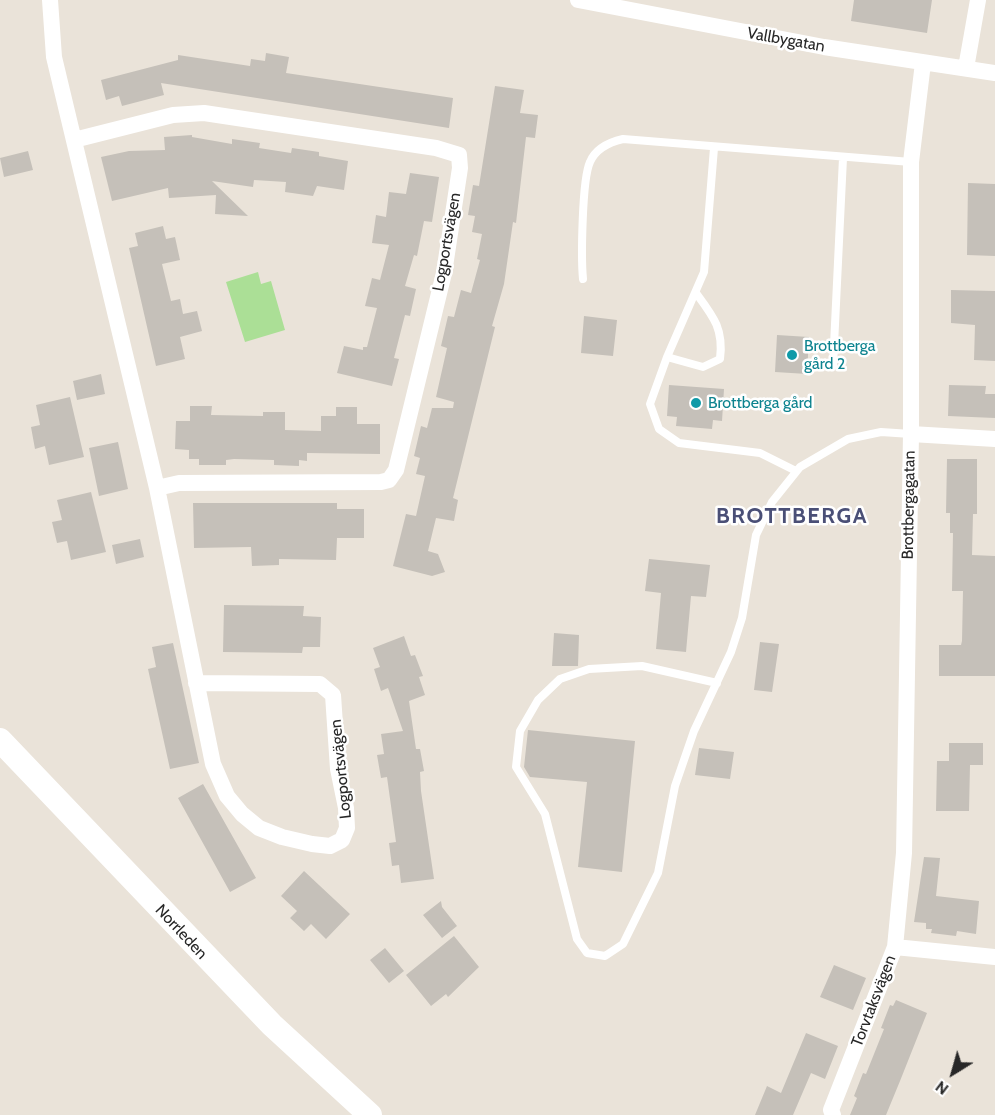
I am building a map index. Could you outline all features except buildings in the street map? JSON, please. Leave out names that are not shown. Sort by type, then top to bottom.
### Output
[{"type":"main road","name":"Norrleden","points":[[0,740],[256,1009],[370,1115]]},
{"type":"street","name":"Logportsvägen","points":[[50,0],[54,57],[157,488],[196,683],[213,764],[227,796],[242,814],[260,828],[282,837],[330,846],[342,840],[347,828],[346,808],[338,769],[333,695],[327,688],[320,684],[196,683]]},
{"type":"street","name":"Vallbygatan","points":[[578,0],[609,3],[922,63],[995,73]]},
{"type":"street","points":[[966,68],[978,0]]},
{"type":"street","name":"Brottbergagatan","points":[[895,947],[904,853],[911,434],[911,162],[922,63]]},
{"type":"street","name":"Logportsvägen","points":[[74,140],[174,115],[204,113],[436,148],[459,155],[460,168],[444,273],[396,470],[389,480],[381,482],[179,483],[157,488]]},
{"type":"street","points":[[911,434],[995,439]]},
{"type":"street","name":"Torvtaksvägen","points":[[833,1115],[831,1110],[895,947],[995,957]]},
{"type":"lane","points":[[583,279],[581,249],[588,167],[597,152],[610,141],[623,139],[911,162]]},
{"type":"lane","points":[[714,148],[704,272],[667,357],[650,404],[659,429],[679,443],[760,453],[796,471]]},
{"type":"lane","points":[[833,366],[843,158]]},
{"type":"lane","points":[[667,357],[704,367],[720,359],[723,341],[716,320],[696,293]]},
{"type":"lane","points":[[717,683],[642,666],[589,669],[560,679],[538,700],[520,731],[516,767],[545,814],[577,939],[588,953],[605,956],[623,944],[658,873],[675,786],[694,731],[717,683],[731,652],[742,618],[756,535],[772,502],[796,471],[810,460],[848,439],[881,432],[911,434]]},
{"type":"green space","points":[[258,272],[261,284],[271,281],[285,330],[245,342],[226,282]]},
{"type":"place","name":"Brottberga gård 2","points":[[792,355]]},
{"type":"place","name":"Brottberga gård","points":[[696,403]]},
{"type":"district","name":"BROTTBERGA","points":[[792,517]]}]
